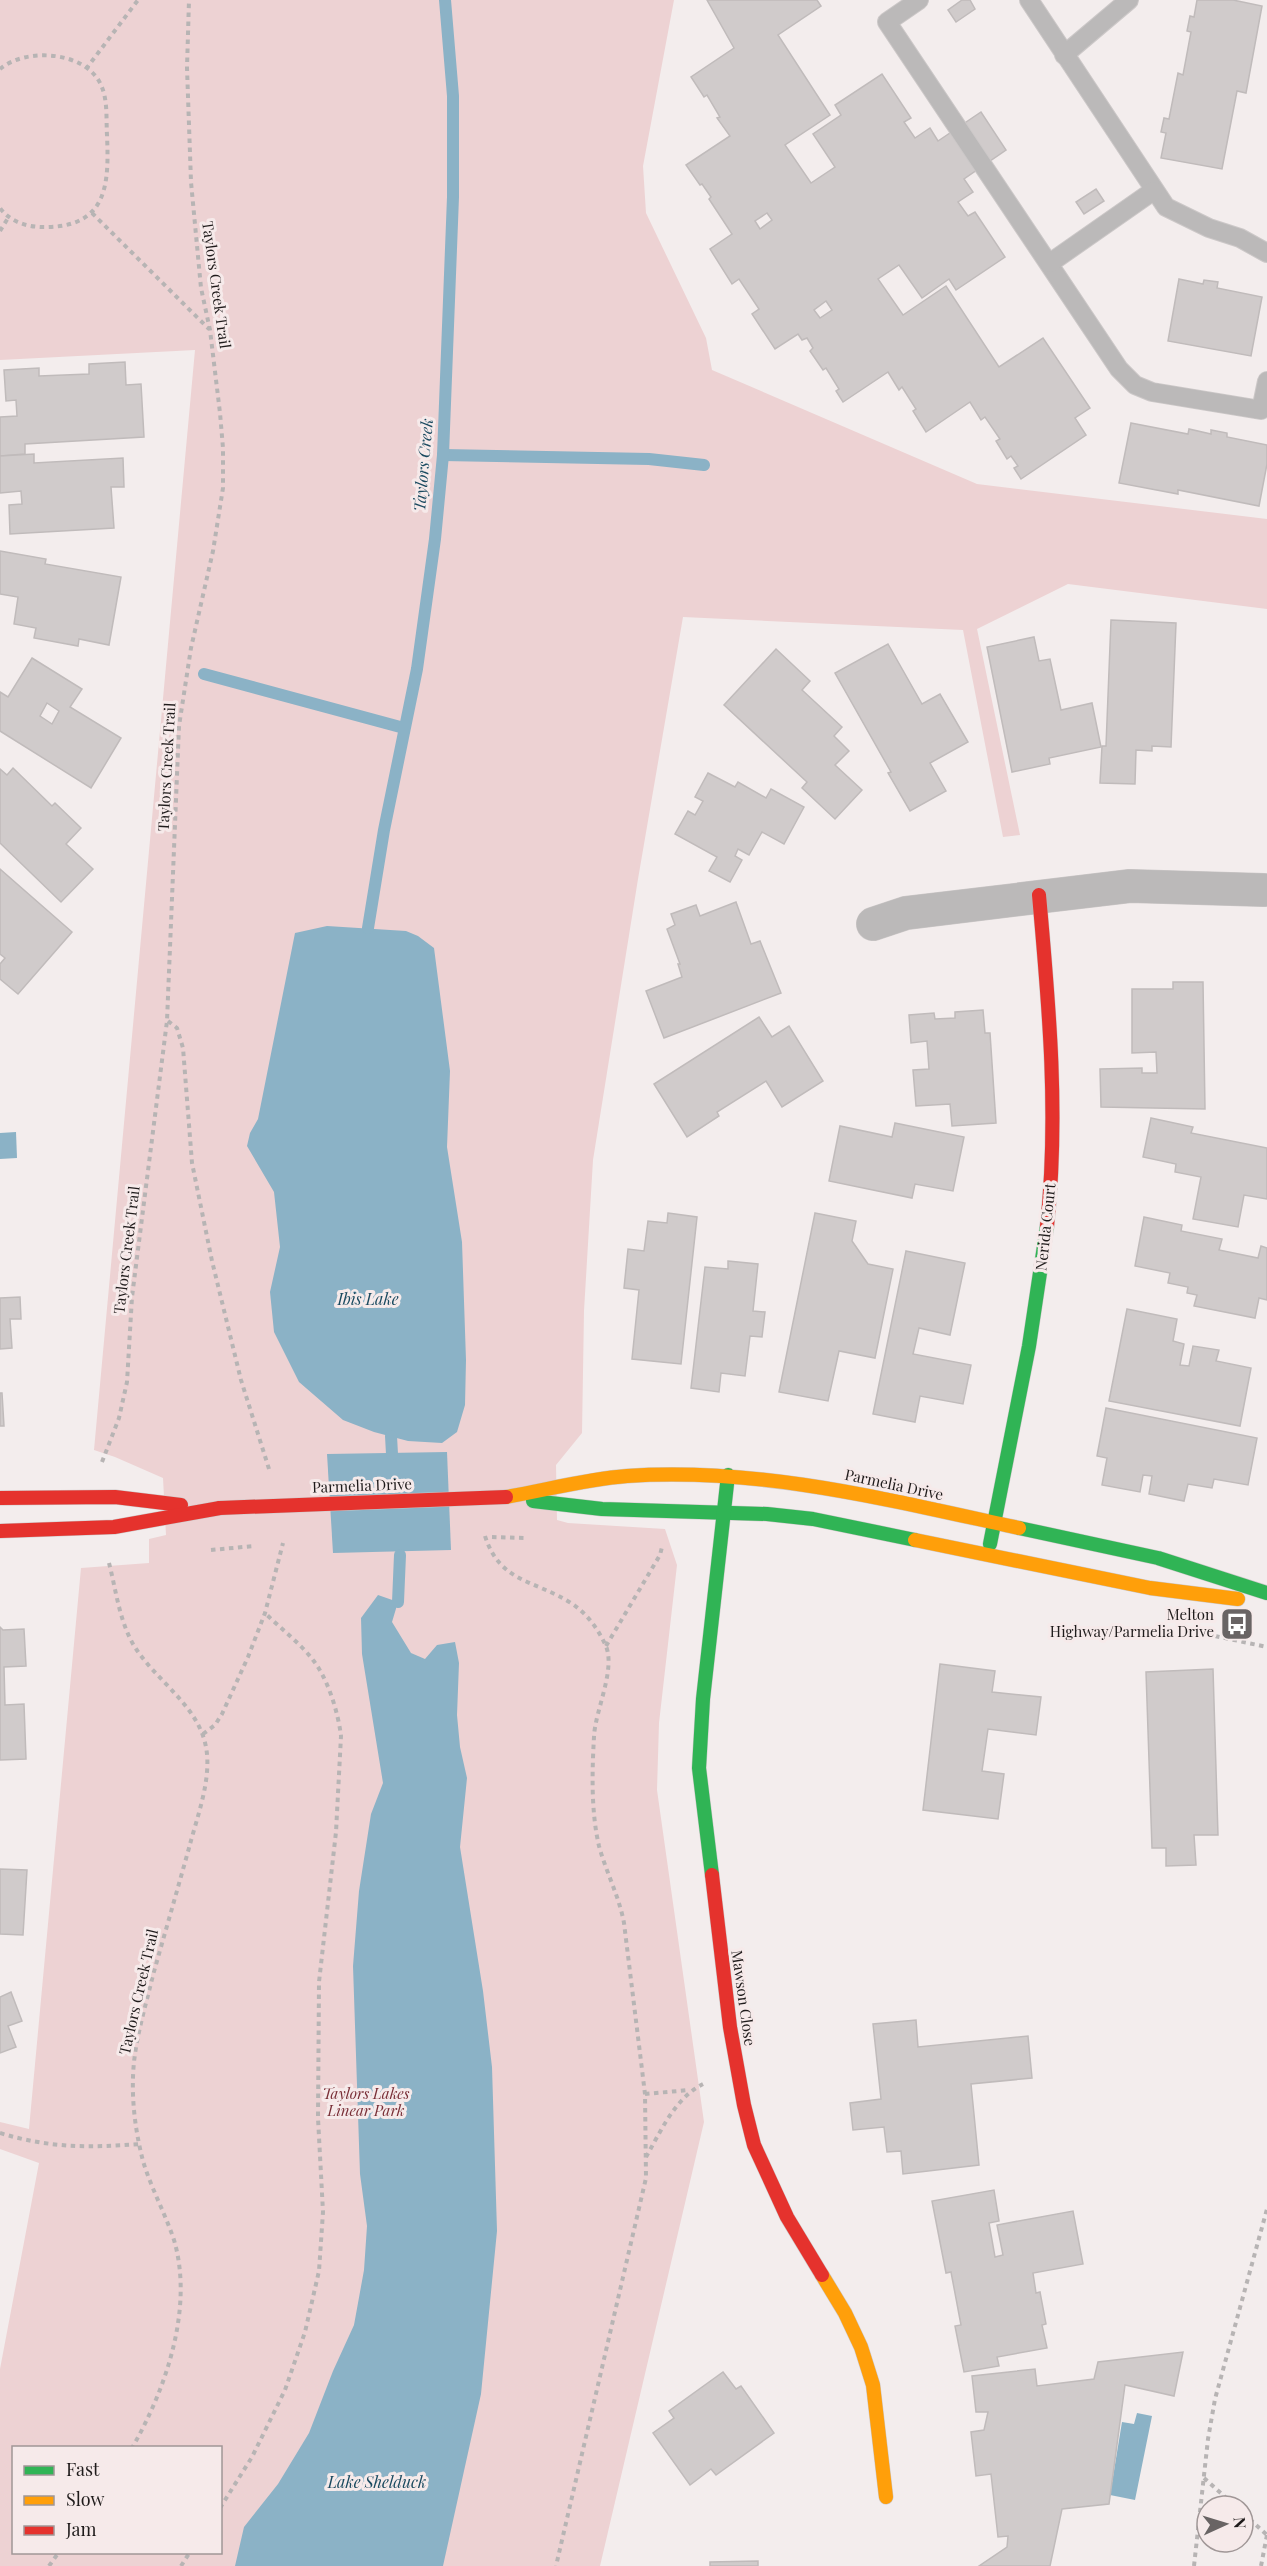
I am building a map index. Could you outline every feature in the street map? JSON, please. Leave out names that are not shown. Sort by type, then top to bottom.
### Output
[{"type":"street","points":[[873,924],[906,913],[1039,895],[1130,886],[1264,890]]},
{"type":"street","name":"Nerida Court","points":[[988,1555],[1031,1339],[1049,1214],[1053,1144],[1052,1059],[1039,895]]},
{"type":"street","name":"Parmelia Drive","points":[[0,1498],[99,1497],[220,1508],[506,1497],[579,1482],[659,1474],[728,1475],[837,1489],[994,1522],[1158,1558],[1267,1593]]},
{"type":"street","name":"Mawson Close","points":[[728,1475],[703,1699],[699,1768],[720,1957],[737,2072],[754,2145],[767,2177],[787,2217],[845,2313],[861,2347],[873,2385],[886,2497]]},
{"type":"street","name":"Parmelia Drive","points":[[506,1497],[581,1507],[813,1519],[1150,1588],[1267,1602]]},
{"type":"street","name":"Parmelia Drive","points":[[0,1531],[114,1527],[220,1508]]},
{"type":"lane","points":[[919,0],[887,22],[1119,369],[1135,385],[1152,392],[1261,410],[1267,381]]},
{"type":"lane","points":[[1029,0],[1153,191],[1166,207],[1209,228],[1240,238],[1267,253]]},
{"type":"lane","points":[[1064,54],[1129,0]]},
{"type":"lane","points":[[1050,263],[1153,191]]},
{"type":"path","points":[[86,69],[138,0]]},
{"type":"path","name":"Taylors Creek Trail","points":[[99,1497],[103,1457],[125,1399],[132,1297],[167,1021],[179,726],[191,648],[215,540],[223,488],[223,448],[210,330],[201,288],[191,182],[187,68],[189,0]]},
{"type":"path","points":[[0,69],[25,56],[40,55],[56,55],[86,69],[101,84],[105,98],[108,164],[107,185],[102,199],[92,213],[77,222],[60,227],[43,228],[22,224],[8,218],[0,208]]},
{"type":"path","points":[[92,213],[210,330]]},
{"type":"path","points":[[0,231],[8,218]]},
{"type":"path","points":[[167,1021],[177,1028],[183,1047],[192,1163],[201,1214],[241,1380],[269,1472]]},
{"type":"path","points":[[203,1734],[215,1725],[222,1714],[265,1613],[283,1536]]},
{"type":"path","points":[[485,1536],[493,1557],[499,1564],[516,1578],[576,1606],[589,1618],[606,1646],[609,1663],[594,1734],[595,1823],[600,1849],[620,1902],[624,1923],[645,2094],[646,2178],[556,2566]]},
{"type":"path","points":[[606,1646],[660,1555],[663,1540]]},
{"type":"path","name":"Taylors Creek Trail","points":[[108,1559],[124,1625],[134,1646],[185,1705],[203,1734],[207,1749],[206,1779],[198,1816],[146,2003],[134,2058],[132,2099],[143,2161],[174,2240],[180,2293],[176,2328],[166,2370],[153,2406],[133,2446]]},
{"type":"path","points":[[222,2505],[252,2457],[285,2390],[315,2294],[322,2240],[322,2180],[318,2118],[319,1982],[336,1832],[340,1723],[324,1679],[313,1660],[265,1613]]},
{"type":"path","points":[[645,2094],[690,2090],[708,2081],[737,2072]]},
{"type":"path","points":[[645,2158],[690,2090]]},
{"type":"path","points":[[0,2133],[49,2145],[77,2148],[140,2144]]},
{"type":"path","points":[[1194,2566],[1208,2439],[1222,2365],[1267,2209]]},
{"type":"path","points":[[1204,2478],[1222,2494]]},
{"type":"path","points":[[1255,2524],[1267,2535],[1261,2566]]},
{"type":"path","points":[[49,2566],[58,2554]]},
{"type":"green space","name":"Taylors Lakes Linear Park","points":[[0,0],[674,0],[643,166],[646,213],[706,338],[712,370],[977,484],[1267,519],[1267,609],[1068,584],[977,629],[1020,835],[1003,837],[963,630],[683,617],[593,1160],[584,1311],[582,1433],[556,1465],[557,1520],[568,1523],[665,1529],[677,1565],[659,1723],[657,1790],[704,2122],[600,2566],[0,2566],[0,2369],[39,2163],[0,2149],[0,2122],[29,2129],[81,1568],[149,1563],[149,1539],[166,1535],[163,1478],[94,1450],[195,350],[0,360]]},
{"type":"water","name":"Ibis Lake","points":[[327,926],[406,931],[418,936],[434,948],[450,1071],[447,1147],[462,1242],[466,1360],[465,1405],[457,1432],[442,1443],[408,1441],[374,1432],[343,1420],[299,1382],[274,1332],[270,1292],[280,1247],[274,1192],[247,1146],[250,1133],[258,1119],[295,933]]},
{"type":"water","points":[[16,1132],[17,1158],[0,1159],[0,1133]]},
{"type":"water","points":[[447,1452],[451,1550],[333,1553],[327,1454]]},
{"type":"water","name":"Lake Shelduck","points":[[378,1595],[398,1602],[392,1622],[411,1653],[425,1659],[437,1645],[455,1642],[459,1663],[457,1715],[460,1747],[467,1778],[460,1847],[483,1991],[492,2067],[497,2231],[481,2394],[443,2566],[235,2566],[244,2527],[278,2484],[309,2433],[354,2325],[364,2270],[367,2226],[360,2174],[353,1966],[359,1891],[371,1814],[383,1783],[362,1654],[361,1618]]},
{"type":"water","points":[[1137,2413],[1152,2416],[1135,2500],[1110,2495],[1122,2422],[1134,2424]]},
{"type":"building","points":[[707,0],[817,0],[821,6],[778,35],[830,115],[785,145],[811,183],[835,167],[813,134],[841,115],[835,105],[882,74],[911,118],[904,122],[915,138],[930,128],[938,141],[981,112],[1006,150],[964,179],[973,192],[958,202],[968,216],[975,212],[1005,257],[956,290],[949,279],[922,298],[899,265],[878,279],[903,315],[946,286],[999,367],[1043,338],[1090,408],[1075,418],[1086,435],[1021,479],[1014,468],[1018,466],[1011,456],[1007,459],[996,441],[1000,439],[985,417],[981,420],[970,402],[926,432],[913,411],[916,409],[902,387],[899,390],[888,372],[843,402],[836,391],[839,389],[826,368],[823,370],[810,351],[813,348],[807,338],[802,340],[798,334],[775,349],[752,314],[759,309],[739,279],[732,284],[710,249],[732,234],[709,199],[711,197],[686,165],[730,136],[717,118],[720,117],[707,95],[704,97],[691,77],[734,48]],"holes":[[[767,213],[772,220],[760,229],[755,221]],[[826,301],[832,310],[820,318],[814,310]]]},
{"type":"building","points":[[962,0],[970,0],[975,9],[956,22],[948,10]]},
{"type":"building","points":[[1197,0],[1233,0],[1262,6],[1246,93],[1237,91],[1222,169],[1161,158],[1166,133],[1161,132],[1164,118],[1169,119],[1178,73],[1183,75],[1191,32],[1187,31],[1190,16],[1194,17]]},
{"type":"building","points":[[1096,189],[1104,201],[1084,214],[1076,202]]},
{"type":"building","points":[[1179,279],[1203,284],[1204,280],[1218,282],[1217,288],[1262,297],[1251,356],[1168,341]]},
{"type":"building","points":[[125,362],[126,385],[141,384],[144,437],[25,444],[25,454],[0,456],[0,417],[17,416],[16,400],[6,401],[4,370],[39,368],[39,376],[89,374],[89,364]]},
{"type":"building","points":[[1131,423],[1188,434],[1189,429],[1211,434],[1211,430],[1227,433],[1227,437],[1267,445],[1267,464],[1259,506],[1178,490],[1178,494],[1119,483]]},
{"type":"building","points":[[34,454],[34,463],[123,458],[124,487],[111,487],[114,528],[10,534],[9,505],[22,504],[21,491],[0,493],[0,456]]},
{"type":"building","points":[[0,551],[46,559],[45,564],[121,577],[109,645],[79,639],[78,646],[34,638],[36,628],[14,624],[18,597],[0,594]]},
{"type":"building","points":[[1111,620],[1176,623],[1171,747],[1152,746],[1152,751],[1136,750],[1135,784],[1100,783],[1102,746],[1106,746]]},
{"type":"building","points":[[1034,637],[1039,661],[1050,659],[1061,710],[1092,703],[1101,747],[1049,758],[1050,764],[1012,772],[987,647]]},
{"type":"building","points":[[888,644],[922,704],[940,694],[968,742],[930,763],[946,791],[910,811],[888,773],[891,772],[835,673]]},
{"type":"building","points":[[776,649],[810,681],[802,690],[842,727],[834,736],[849,751],[835,765],[862,790],[835,819],[802,788],[807,782],[724,705]]},
{"type":"building","points":[[32,658],[82,689],[70,707],[121,738],[91,788],[0,731],[0,692],[8,697]],"holes":[[[47,703],[59,711],[52,724],[40,716]]]},
{"type":"building","points":[[13,768],[52,806],[55,803],[81,828],[66,844],[93,869],[61,902],[0,843],[0,769],[7,775]]},
{"type":"building","points":[[708,773],[735,787],[738,782],[766,798],[771,789],[804,807],[784,844],[762,832],[749,855],[738,849],[735,856],[742,860],[730,882],[709,871],[717,857],[675,834],[688,811],[695,815],[703,801],[695,797]]},
{"type":"building","points":[[0,869],[72,932],[18,994],[0,979],[0,964],[5,958],[0,954]]},
{"type":"building","points":[[736,902],[751,944],[760,941],[781,993],[664,1038],[646,991],[682,977],[678,964],[680,964],[667,929],[675,925],[671,914],[696,905],[700,916]]},
{"type":"building","points":[[1173,982],[1203,982],[1205,1109],[1101,1107],[1100,1069],[1142,1068],[1142,1073],[1157,1073],[1156,1052],[1132,1053],[1132,989],[1173,989]]},
{"type":"building","points":[[983,1010],[985,1033],[990,1033],[996,1123],[952,1126],[950,1104],[916,1106],[913,1070],[929,1069],[927,1041],[911,1043],[909,1015],[934,1013],[935,1019],[955,1018],[955,1012]]},
{"type":"building","points":[[759,1017],[772,1037],[789,1026],[823,1081],[782,1107],[766,1081],[717,1112],[719,1116],[687,1137],[654,1084]]},
{"type":"building","points":[[1151,1118],[1193,1127],[1191,1133],[1267,1148],[1267,1199],[1244,1195],[1238,1227],[1193,1219],[1201,1177],[1175,1172],[1176,1164],[1143,1157]]},
{"type":"building","points":[[895,1123],[964,1137],[953,1191],[915,1184],[912,1198],[829,1181],[840,1126],[892,1137]]},
{"type":"building","points":[[668,1213],[697,1217],[681,1364],[632,1359],[639,1290],[624,1288],[628,1249],[644,1251],[648,1221],[667,1223]]},
{"type":"building","points":[[815,1213],[856,1221],[852,1241],[868,1264],[893,1269],[875,1358],[839,1351],[828,1401],[779,1392]]},
{"type":"building","points":[[1144,1217],[1182,1225],[1181,1231],[1222,1239],[1219,1250],[1258,1258],[1261,1246],[1267,1248],[1267,1300],[1259,1298],[1255,1318],[1194,1306],[1197,1295],[1187,1293],[1188,1287],[1168,1283],[1170,1273],[1135,1266]]},
{"type":"building","points":[[906,1251],[965,1263],[950,1335],[919,1328],[913,1354],[971,1365],[963,1404],[920,1396],[915,1422],[873,1414]]},
{"type":"building","points":[[728,1261],[758,1264],[753,1311],[765,1312],[762,1337],[750,1336],[745,1376],[721,1373],[719,1392],[691,1388],[705,1267],[728,1269]]},
{"type":"building","points":[[20,1297],[21,1319],[10,1319],[12,1348],[0,1349],[0,1298]]},
{"type":"building","points":[[1127,1309],[1177,1319],[1173,1341],[1184,1344],[1180,1365],[1189,1366],[1193,1346],[1219,1350],[1216,1361],[1251,1368],[1240,1426],[1109,1401]]},
{"type":"building","points":[[0,1393],[2,1393],[4,1426],[0,1426]]},
{"type":"building","points":[[1106,1408],[1257,1438],[1248,1485],[1214,1479],[1212,1488],[1188,1484],[1184,1501],[1149,1494],[1152,1476],[1143,1475],[1140,1492],[1102,1485],[1107,1458],[1097,1456]]},
{"type":"building","points":[[0,1627],[3,1630],[24,1629],[26,1666],[4,1667],[5,1705],[24,1704],[26,1759],[0,1760]]},
{"type":"building","points":[[940,1664],[995,1671],[992,1692],[1041,1697],[1036,1735],[988,1729],[982,1771],[1004,1774],[998,1819],[923,1810]]},
{"type":"building","points":[[1213,1669],[1218,1835],[1194,1835],[1196,1865],[1166,1866],[1166,1848],[1152,1848],[1146,1672]]},
{"type":"building","points":[[0,1869],[27,1870],[23,1935],[0,1934]]},
{"type":"building","points":[[11,1992],[22,2021],[8,2026],[16,2047],[0,2053],[0,1997]]},
{"type":"building","points":[[916,2020],[918,2047],[1028,2036],[1032,2078],[971,2084],[979,2165],[903,2174],[901,2151],[887,2152],[884,2127],[853,2130],[850,2103],[881,2099],[873,2024]]},
{"type":"building","points":[[994,2190],[999,2221],[989,2223],[995,2257],[1003,2255],[997,2225],[1073,2211],[1083,2264],[1033,2273],[1036,2293],[1040,2292],[1046,2324],[1042,2325],[1047,2348],[997,2357],[999,2366],[964,2372],[955,2326],[961,2325],[951,2272],[946,2273],[932,2201]]},
{"type":"building","points":[[1183,2352],[1174,2396],[1125,2385],[1109,2504],[1062,2509],[1050,2566],[979,2566],[1007,2547],[1008,2536],[998,2537],[991,2474],[976,2476],[971,2432],[984,2430],[988,2412],[976,2412],[972,2376],[1035,2369],[1037,2386],[1094,2379],[1098,2362]]},
{"type":"building","points":[[723,2372],[736,2389],[741,2386],[774,2433],[716,2475],[711,2469],[690,2485],[653,2433],[674,2418],[669,2411]]},
{"type":"building","points":[[758,2561],[758,2566],[710,2566],[710,2562]]},
{"type":"waterway","name":"Taylors Creek","points":[[368,928],[384,830],[417,669],[435,539],[443,455],[453,197],[453,96],[445,0]]},
{"type":"waterway","points":[[443,455],[649,459],[704,465]]},
{"type":"waterway","points":[[204,674],[404,728]]},
{"type":"waterway","name":"Taylors Creek","points":[[391,1436],[392,1454]]},
{"type":"waterway","name":"Taylors Creek","points":[[398,1602],[400,1555]]},
{"type":"traffic: fast","points":[[990,1544],[1029,1346],[1047,1226]]},
{"type":"traffic: fast","points":[[712,1875],[699,1768],[703,1699],[728,1475]]},
{"type":"traffic: fast","points":[[533,1501],[602,1509],[767,1514],[813,1519],[915,1540]]},
{"type":"traffic: fast","points":[[1019,1528],[1158,1558],[1267,1593]]},
{"type":"traffic: slow","points":[[506,1497],[612,1477],[726,1476],[824,1488],[1019,1528]]},
{"type":"traffic: slow","points":[[915,1540],[1150,1588],[1238,1599]]},
{"type":"traffic: slow","points":[[822,2275],[845,2313],[861,2347],[873,2385],[886,2497]]},
{"type":"traffic: jam","points":[[1039,895],[1051,1060],[1052,1143],[1047,1226]]},
{"type":"traffic: jam","points":[[0,1498],[115,1497],[181,1505]]},
{"type":"traffic: jam","points":[[220,1508],[506,1497]]},
{"type":"traffic: jam","points":[[0,1531],[114,1527],[220,1508]]},
{"type":"traffic: jam","points":[[712,1875],[730,2027],[744,2105],[754,2145],[787,2217],[822,2275]]},
{"type":"place","name":"Melton Highway/Parmelia Drive","points":[[1237,1624]]}]
